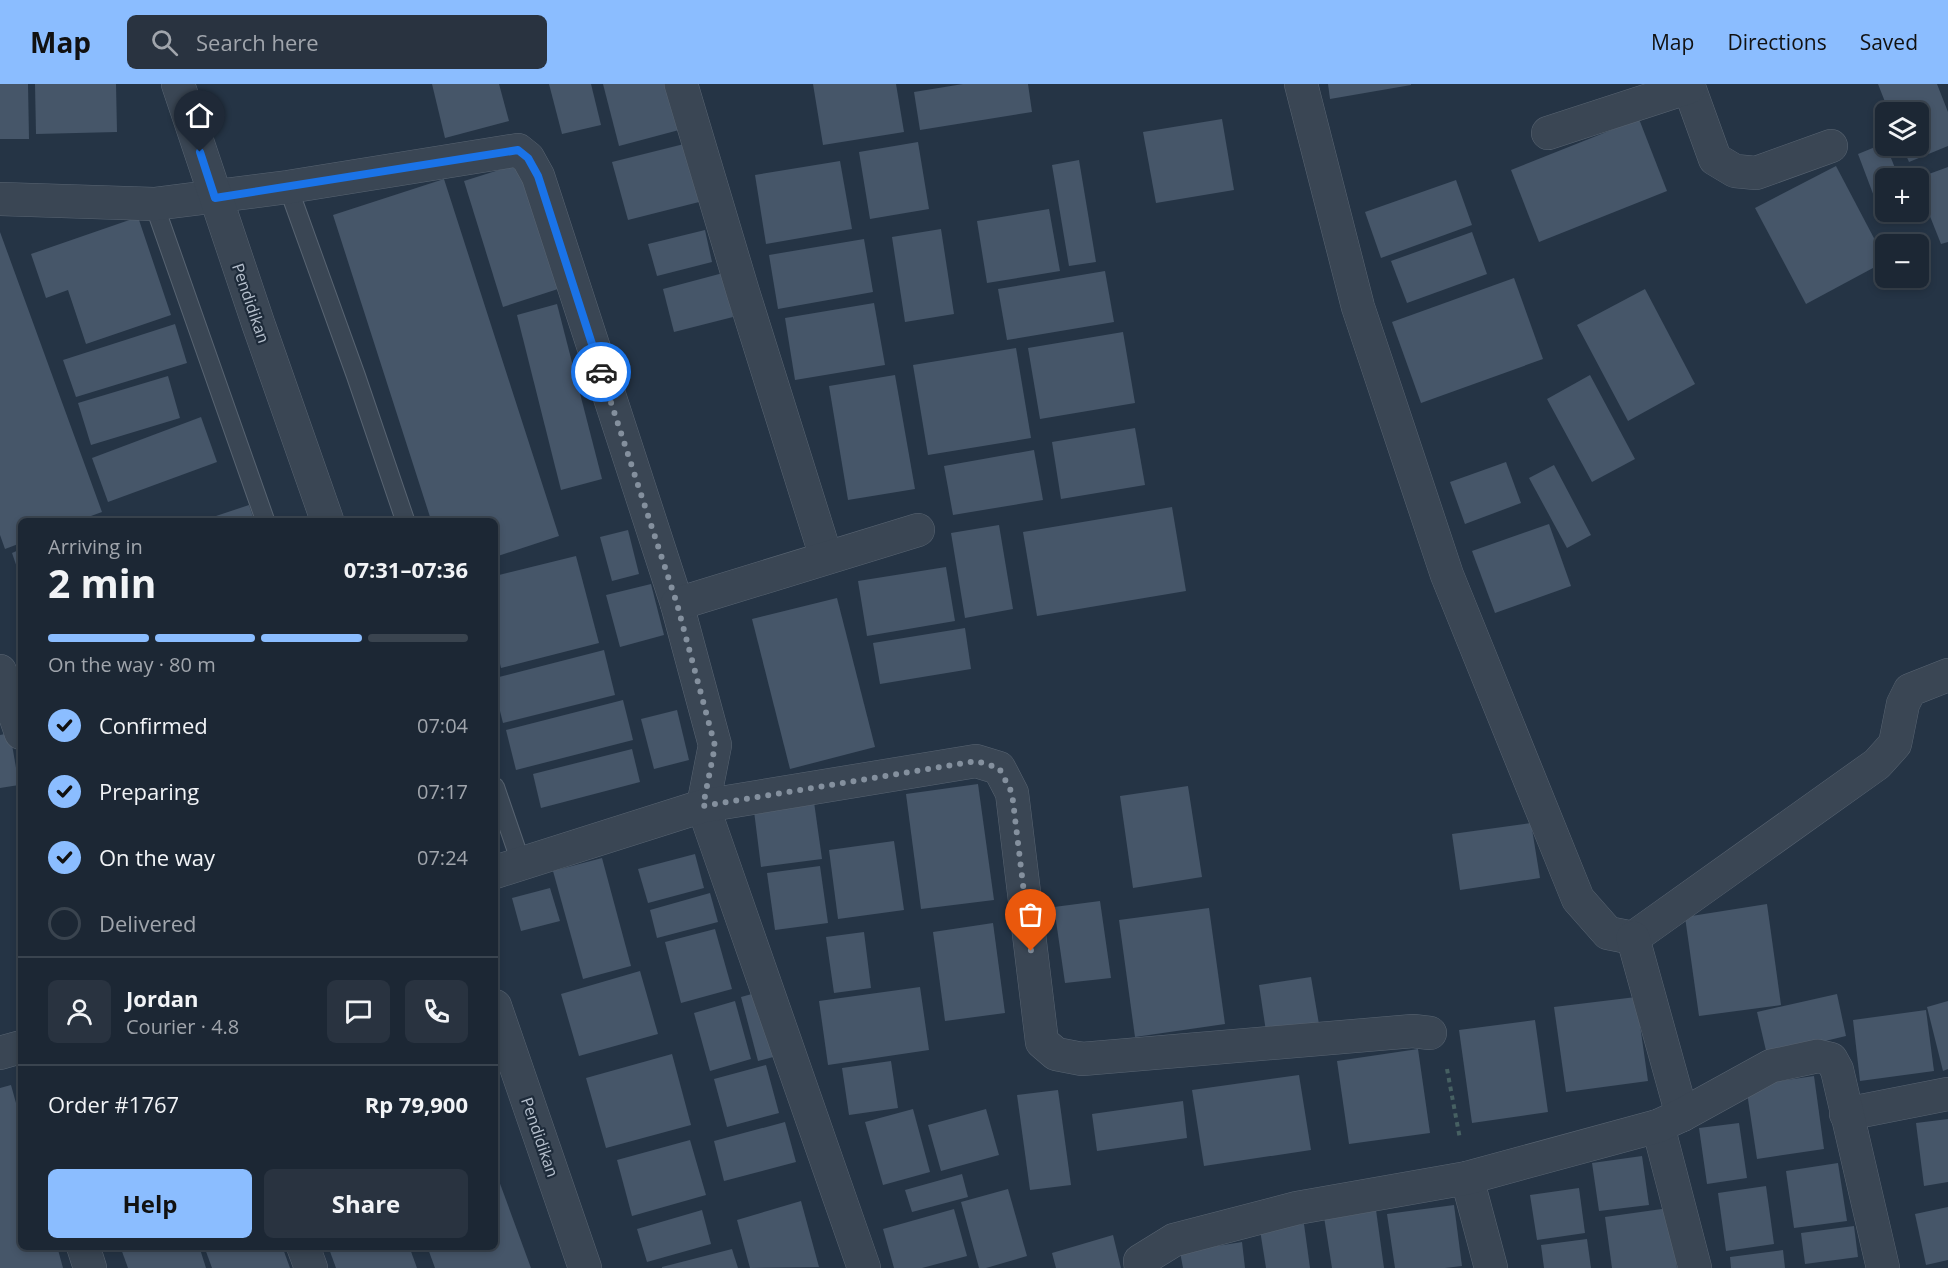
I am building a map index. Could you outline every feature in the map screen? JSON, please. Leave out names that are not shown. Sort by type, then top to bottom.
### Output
[{"type":"street","name":"Pendidikan","points":[[178,84],[215,198],[326,518]]},
{"type":"street","points":[[681,84],[826,557]]},
{"type":"street","points":[[1301,84],[1358,308],[1447,575],[1578,899],[1608,933],[1633,938],[1877,764],[1895,744],[1903,704],[1910,690],[1948,675]]},
{"type":"street","points":[[1548,133],[1688,86],[1715,159],[1735,171],[1756,173],[1832,146]]},
{"type":"street","points":[[0,199],[154,204],[215,198],[518,150],[528,158],[538,176],[677,604],[715,746],[703,806],[864,1268]]},
{"type":"street","points":[[677,604],[918,530]]},
{"type":"street","points":[[0,671],[18,724]]},
{"type":"street","points":[[508,868],[703,806],[976,761],[999,768],[1012,793],[1042,1042],[1056,1054],[1082,1059],[1413,1031],[1430,1034]]},
{"type":"street","points":[[1633,938],[1670,1121],[1695,1268]]},
{"type":"street","name":"Pendidikan","points":[[498,1015],[585,1268]]},
{"type":"street","points":[[1141,1268],[1140,1261],[1174,1240],[1297,1208],[1467,1178],[1670,1121],[1771,1066],[1818,1056],[1831,1059],[1837,1070],[1882,1268]]},
{"type":"street","points":[[1846,1114],[1948,1094]]},
{"type":"street","points":[[1467,1178],[1491,1268]]},
{"type":"street","points":[[84,1250],[90,1268]]},
{"type":"street","points":[[304,1250],[311,1268]]},
{"type":"lane","points":[[288,187],[404,518]]},
{"type":"lane","points":[[154,204],[264,518]]},
{"type":"lane","points":[[498,806],[508,868]]},
{"type":"path","points":[[1430,1034],[1442,1042],[1467,1178]]},
{"type":"building","points":[[0,84],[28,84],[29,139],[0,139]]},
{"type":"building","points":[[35,84],[116,84],[117,132],[36,134]]},
{"type":"building","points":[[432,84],[499,84],[509,121],[445,138]]},
{"type":"building","points":[[549,84],[591,84],[601,125],[562,134]]},
{"type":"building","points":[[603,84],[667,84],[679,130],[619,146]]},
{"type":"building","points":[[813,84],[896,84],[904,132],[823,145]]},
{"type":"building","points":[[963,84],[1028,84],[1032,112],[920,130],[914,92]]},
{"type":"building","points":[[1328,84],[1411,84],[1411,85],[1330,99]]},
{"type":"building","points":[[1878,84],[1937,84],[1948,112],[1948,146],[1929,154],[1929,102],[1885,102]]},
{"type":"building","points":[[1222,119],[1234,190],[1156,203],[1143,132]]},
{"type":"building","points":[[1639,119],[1667,191],[1539,242],[1511,170]]},
{"type":"building","points":[[692,142],[707,200],[628,220],[612,162]]},
{"type":"building","points":[[918,142],[929,209],[870,219],[859,152]]},
{"type":"building","points":[[1875,147],[1875,156],[1890,156],[1895,168],[1875,168],[1875,199],[1858,154]]},
{"type":"building","points":[[1906,156],[1924,156],[1909,162]]},
{"type":"building","points":[[1079,160],[1096,262],[1069,266],[1052,165]]},
{"type":"building","points":[[840,161],[852,229],[766,244],[755,175]]},
{"type":"building","points":[[518,164],[558,289],[503,307],[464,181]]},
{"type":"building","points":[[1836,166],[1875,240],[1875,267],[1806,304],[1755,208]]},
{"type":"building","points":[[1948,167],[1948,242],[1941,244],[1929,214],[1929,174]]},
{"type":"building","points":[[444,179],[559,536],[498,556],[498,518],[430,518],[333,215]]},
{"type":"building","points":[[1456,180],[1472,225],[1381,258],[1365,212]]},
{"type":"building","points":[[1049,209],[1060,271],[987,283],[977,221]]},
{"type":"building","points":[[138,217],[171,315],[86,344],[68,290],[46,298],[31,254]]},
{"type":"building","points":[[941,229],[954,314],[905,322],[892,237]]},
{"type":"building","points":[[705,230],[712,262],[657,276],[648,244]]},
{"type":"building","points":[[0,232],[102,512],[86,518],[18,518],[18,544],[5,549],[0,535]]},
{"type":"building","points":[[1472,232],[1487,274],[1407,303],[1391,261]]},
{"type":"building","points":[[864,239],[873,292],[778,309],[769,255]]},
{"type":"building","points":[[1105,271],[1114,322],[1007,340],[998,289]]},
{"type":"building","points":[[723,273],[733,317],[674,332],[663,289]]},
{"type":"building","points":[[1514,278],[1543,359],[1421,403],[1392,322]]},
{"type":"building","points":[[1645,289],[1695,384],[1628,421],[1577,325]]},
{"type":"building","points":[[874,303],[885,365],[795,380],[785,318]]},
{"type":"building","points":[[557,304],[602,479],[561,490],[517,315]]},
{"type":"building","points":[[175,324],[187,363],[76,397],[63,360]]},
{"type":"building","points":[[1123,332],[1135,403],[1040,419],[1028,348]]},
{"type":"building","points":[[1016,348],[1031,438],[928,455],[913,365]]},
{"type":"building","points":[[895,375],[915,489],[848,500],[829,386]]},
{"type":"building","points":[[1590,375],[1635,459],[1592,482],[1547,399]]},
{"type":"building","points":[[168,376],[180,418],[91,445],[78,403]]},
{"type":"building","points":[[201,417],[217,462],[108,502],[92,458]]},
{"type":"building","points":[[1135,428],[1145,485],[1061,499],[1052,442]]},
{"type":"building","points":[[1034,450],[1043,500],[953,515],[944,466]]},
{"type":"building","points":[[1506,462],[1521,503],[1465,524],[1450,482]]},
{"type":"building","points":[[1554,465],[1591,535],[1567,548],[1529,478]]},
{"type":"building","points":[[249,505],[253,518],[210,518]]},
{"type":"building","points":[[1172,507],[1186,591],[1037,616],[1023,532]]},
{"type":"building","points":[[1549,524],[1571,586],[1495,613],[1472,551]]},
{"type":"building","points":[[999,525],[1013,609],[965,618],[951,533]]},
{"type":"building","points":[[628,530],[639,574],[612,581],[600,537]]},
{"type":"building","points":[[18,550],[18,570],[12,553]]},
{"type":"building","points":[[576,556],[599,643],[501,668],[498,656],[498,575]]},
{"type":"building","points":[[946,567],[955,621],[867,636],[858,581]]},
{"type":"building","points":[[651,584],[664,635],[620,647],[606,595]]},
{"type":"building","points":[[837,598],[875,747],[790,769],[752,619]]},
{"type":"building","points":[[965,628],[971,669],[880,684],[873,643]]},
{"type":"building","points":[[604,650],[615,695],[503,723],[498,703],[498,677]]},
{"type":"building","points":[[623,700],[633,740],[516,770],[506,730]]},
{"type":"building","points":[[677,710],[689,760],[654,769],[641,719]]},
{"type":"building","points":[[10,733],[18,785],[0,788],[0,735]]},
{"type":"building","points":[[632,749],[640,782],[541,808],[533,774]]},
{"type":"building","points":[[978,784],[994,900],[921,909],[906,794]]},
{"type":"building","points":[[1188,786],[1202,877],[1133,888],[1120,796]]},
{"type":"building","points":[[814,802],[822,859],[761,867],[754,811]]},
{"type":"building","points":[[1531,823],[1540,878],[1460,890],[1452,834]]},
{"type":"building","points":[[894,841],[904,910],[838,919],[829,850]]},
{"type":"building","points":[[695,854],[704,888],[648,903],[638,869]]},
{"type":"building","points":[[602,858],[631,966],[583,979],[553,871]]},
{"type":"building","points":[[820,866],[828,923],[775,930],[767,873]]},
{"type":"building","points":[[550,888],[560,921],[521,931],[512,898]]},
{"type":"building","points":[[710,893],[718,922],[657,938],[650,910]]},
{"type":"building","points":[[1100,901],[1111,978],[1065,983],[1054,907]]},
{"type":"building","points":[[1767,904],[1781,1005],[1699,1016],[1685,917]]},
{"type":"building","points":[[1209,908],[1225,1024],[1135,1037],[1119,920]]},
{"type":"building","points":[[993,923],[1005,1013],[945,1021],[933,932]]},
{"type":"building","points":[[715,929],[732,989],[681,1003],[665,942]]},
{"type":"building","points":[[864,932],[871,988],[834,993],[826,937]]},
{"type":"building","points":[[640,971],[658,1034],[579,1056],[561,994]]},
{"type":"building","points":[[1311,977],[1320,1030],[1267,1038],[1259,985]]},
{"type":"building","points":[[920,987],[929,1050],[828,1065],[819,1001]]},
{"type":"building","points":[[759,992],[777,1056],[758,1061],[741,997]]},
{"type":"building","points":[[1837,994],[1846,1036],[1767,1055],[1757,1012]]},
{"type":"building","points":[[1636,997],[1648,1081],[1566,1092],[1554,1007]]},
{"type":"building","points":[[735,1001],[751,1059],[710,1071],[694,1013]]},
{"type":"building","points":[[1948,1001],[1948,1069],[1943,1071],[1927,1007]]},
{"type":"building","points":[[1926,1010],[1934,1071],[1860,1081],[1853,1020]]},
{"type":"building","points":[[1535,1020],[1548,1112],[1472,1123],[1459,1030]]},
{"type":"building","points":[[1418,1049],[1430,1133],[1349,1144],[1337,1061]]},
{"type":"building","points":[[672,1054],[691,1125],[606,1148],[586,1078]]},
{"type":"building","points":[[891,1061],[898,1108],[849,1115],[842,1068]]},
{"type":"building","points":[[766,1065],[779,1113],[727,1127],[714,1079]]},
{"type":"building","points":[[1299,1075],[1311,1150],[1204,1166],[1192,1090]]},
{"type":"building","points":[[1814,1076],[1824,1149],[1757,1159],[1746,1086]]},
{"type":"building","points":[[11,1085],[18,1110],[18,1250],[58,1250],[63,1268],[0,1268],[0,1088]]},
{"type":"building","points":[[1058,1090],[1071,1185],[1030,1190],[1017,1095]]},
{"type":"building","points":[[1183,1101],[1187,1138],[1097,1151],[1092,1114]]},
{"type":"building","points":[[913,1109],[930,1172],[883,1185],[865,1122]]},
{"type":"building","points":[[986,1109],[999,1155],[941,1171],[928,1125]]},
{"type":"building","points":[[1948,1119],[1948,1182],[1924,1186],[1916,1123]]},
{"type":"building","points":[[785,1122],[796,1162],[724,1181],[714,1141]]},
{"type":"building","points":[[1739,1123],[1747,1178],[1707,1184],[1699,1128]]},
{"type":"building","points":[[690,1140],[706,1195],[632,1216],[617,1160]]},
{"type":"building","points":[[1642,1156],[1649,1205],[1599,1211],[1592,1163]]},
{"type":"building","points":[[1838,1163],[1847,1221],[1794,1228],[1786,1171]]},
{"type":"building","points":[[962,1174],[968,1197],[912,1212],[905,1190]]},
{"type":"building","points":[[498,1178],[531,1268],[435,1268],[428,1250],[498,1250]]},
{"type":"building","points":[[1766,1186],[1774,1244],[1726,1251],[1718,1193]]},
{"type":"building","points":[[1579,1188],[1585,1233],[1537,1240],[1530,1195]]},
{"type":"building","points":[[1008,1189],[1027,1256],[979,1268],[961,1202]]},
{"type":"building","points":[[801,1201],[819,1267],[750,1268],[737,1220]]},
{"type":"building","points":[[1454,1205],[1462,1266],[1395,1268],[1387,1214]]},
{"type":"building","points":[[1948,1207],[1948,1260],[1926,1265],[1915,1214]]},
{"type":"building","points":[[1669,1208],[1677,1268],[1612,1268],[1605,1217]]},
{"type":"building","points":[[954,1209],[967,1256],[922,1268],[894,1268],[883,1229]]},
{"type":"building","points":[[702,1210],[711,1244],[647,1262],[637,1229]]},
{"type":"building","points":[[1376,1210],[1384,1268],[1332,1268],[1324,1217]]},
{"type":"building","points":[[1304,1224],[1310,1268],[1266,1268],[1260,1230]]},
{"type":"building","points":[[1854,1226],[1858,1257],[1805,1264],[1801,1233]]},
{"type":"building","points":[[1113,1235],[1121,1268],[1056,1268],[1052,1253]]},
{"type":"building","points":[[1587,1239],[1591,1268],[1544,1268],[1541,1245]]},
{"type":"building","points":[[1242,1242],[1245,1268],[1183,1268],[1180,1252]]},
{"type":"building","points":[[732,1249],[738,1268],[662,1268],[662,1267]]},
{"type":"building","points":[[121,1250],[200,1250],[206,1268],[128,1268]]},
{"type":"building","points":[[205,1250],[283,1250],[290,1268],[212,1268]]},
{"type":"building","points":[[329,1250],[410,1250],[417,1268],[336,1268]]},
{"type":"building","points":[[1783,1250],[1785,1268],[1731,1268],[1730,1257]]},
{"type":"way so far","points":[[601,372],[677,604],[715,746],[703,806],[976,761],[999,768],[1012,793],[1031,951]]},
{"type":"route","points":[[200,152],[215,198],[518,150],[528,158],[538,176],[601,372]]}]
